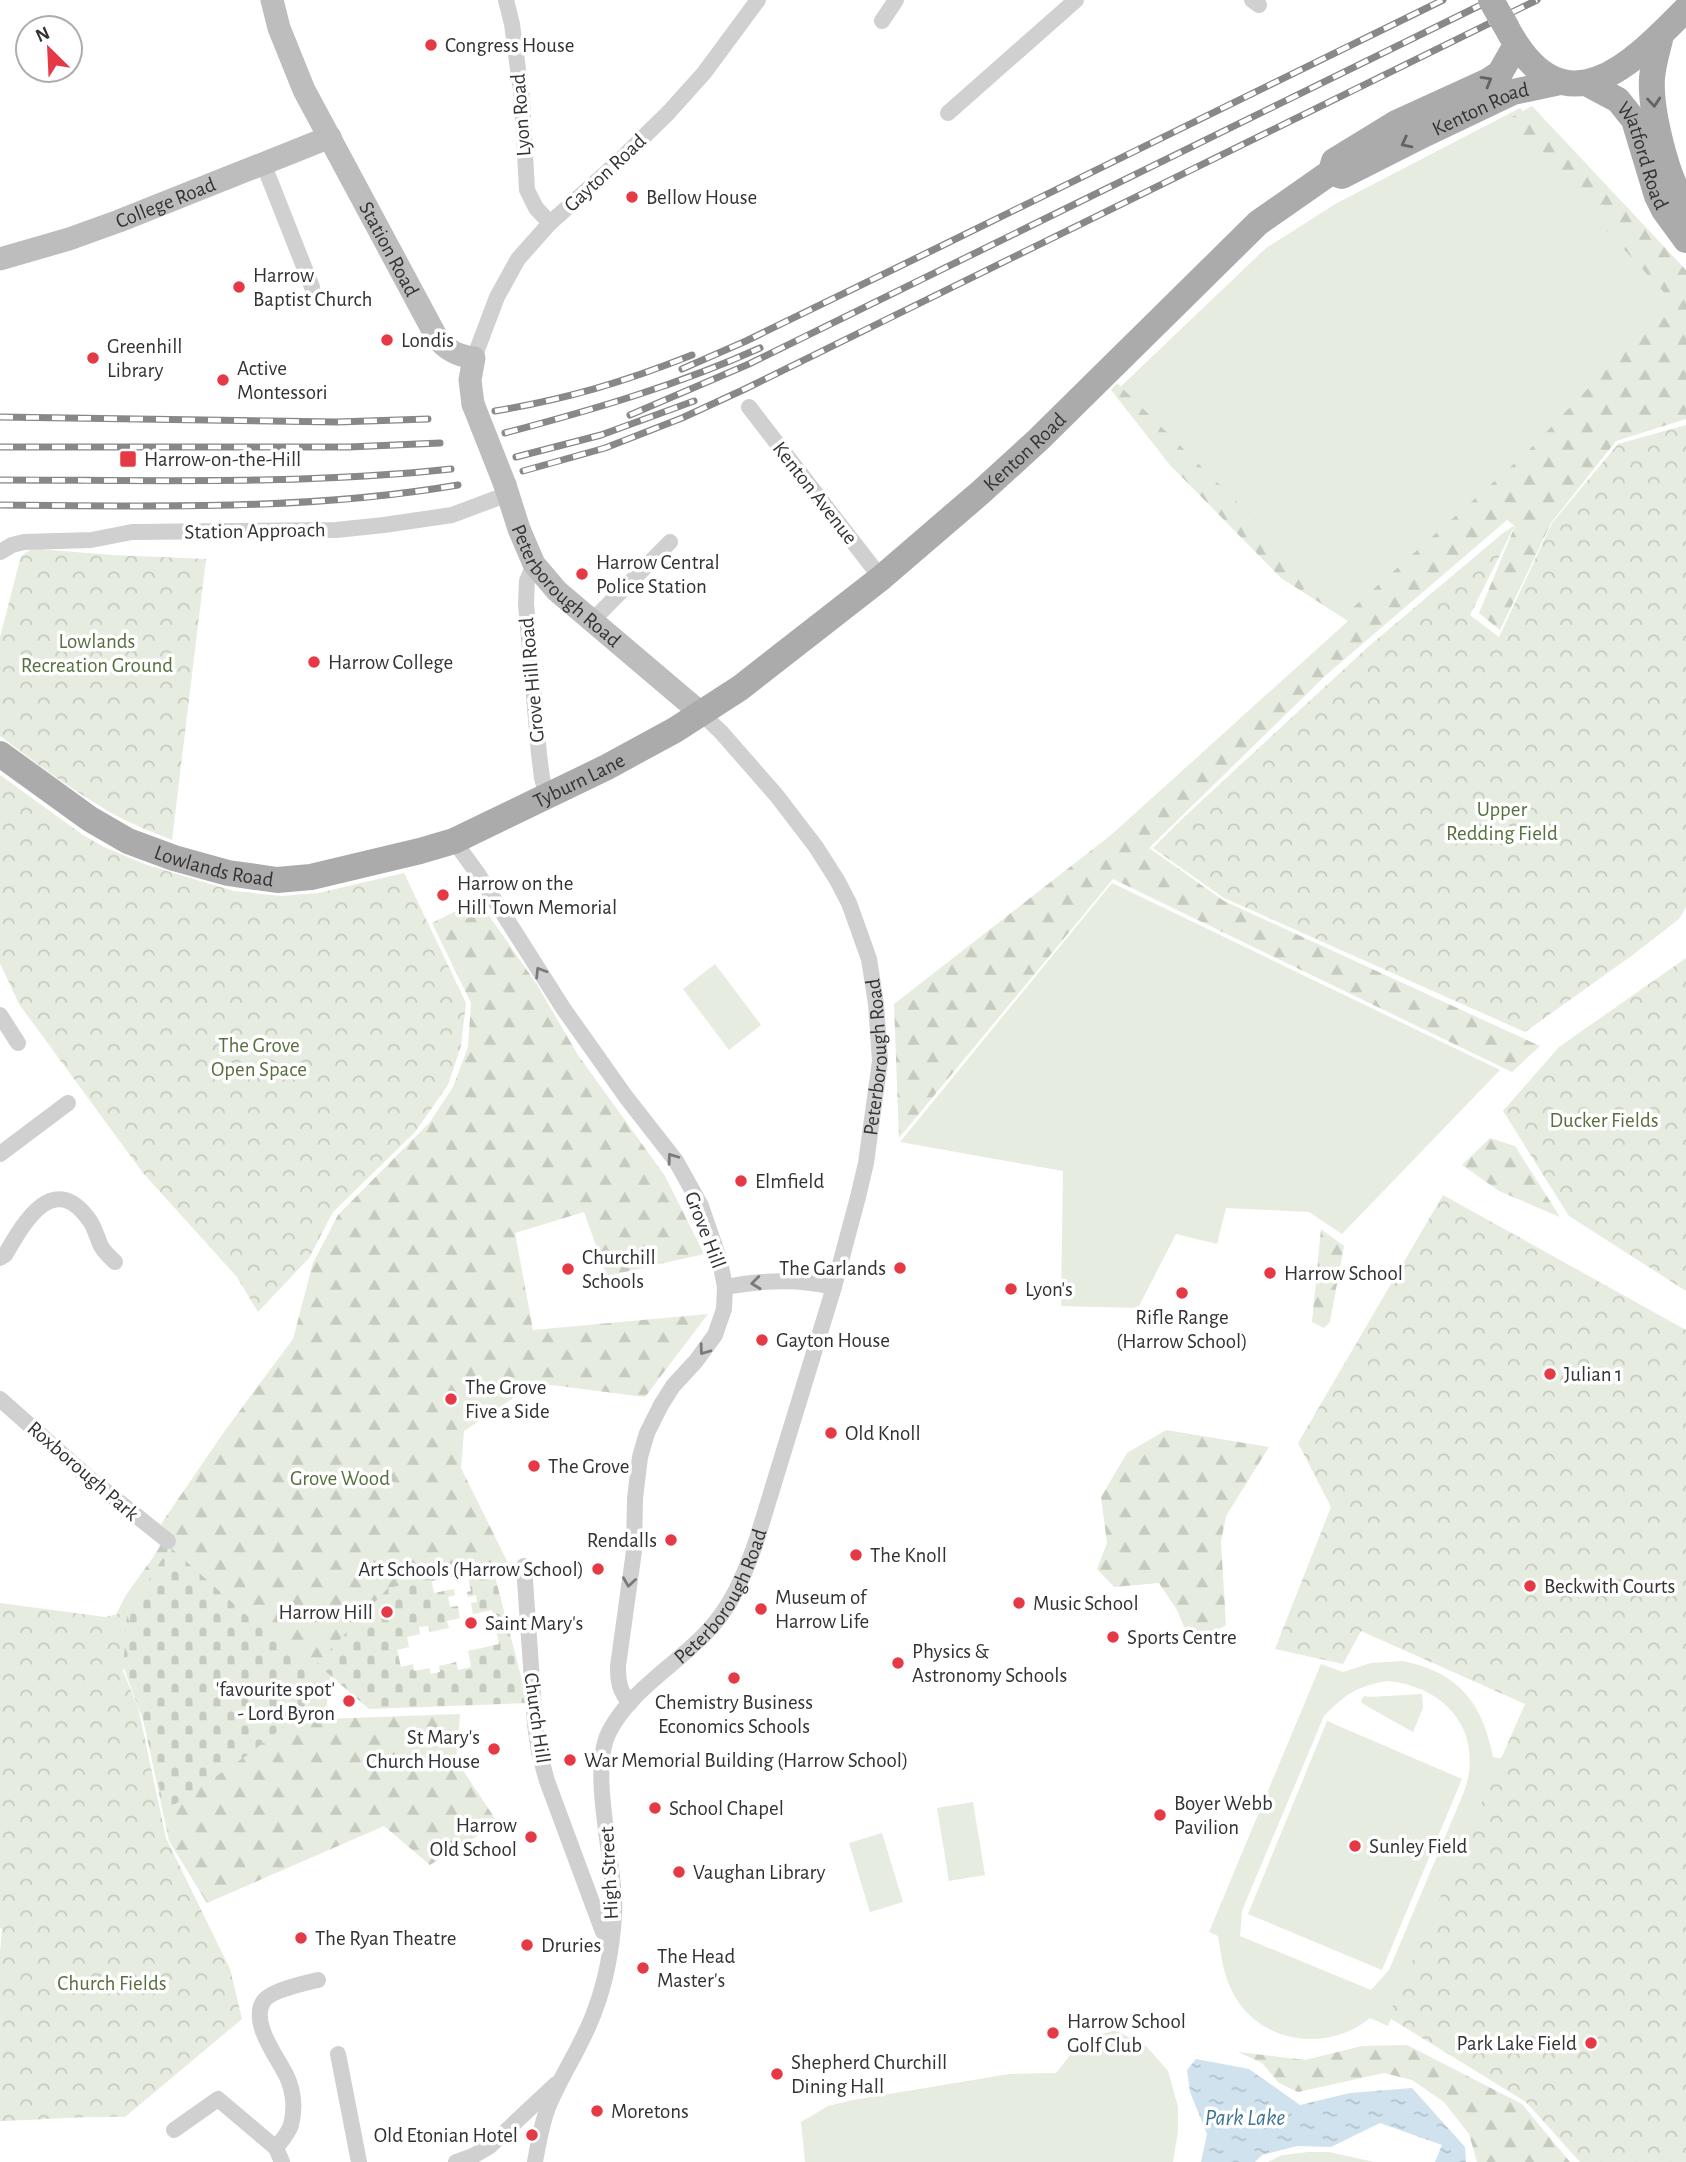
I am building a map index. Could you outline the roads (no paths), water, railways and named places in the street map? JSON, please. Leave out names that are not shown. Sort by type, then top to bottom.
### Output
[{"type":"main road","name":"Station Road","points":[[272,0],[293,66],[438,338],[446,348],[460,356],[474,358]]},
{"type":"main road","points":[[1491,0],[1511,37],[1535,66],[1560,82],[1588,84],[1620,69],[1661,35],[1686,9]]},
{"type":"main road","name":"Watford Road","points":[[1661,35],[1652,78],[1654,109],[1663,153],[1680,198],[1686,206]]},
{"type":"main road","name":"Kenton Road","points":[[702,714],[740,688],[881,578],[981,492],[1038,440],[1258,223],[1331,172],[1334,161],[1386,129],[1488,81],[1500,72],[1511,37]]},
{"type":"main road","name":"Kenton Road","points":[[1331,172],[1342,176],[1514,92],[1560,82]]},
{"type":"main road","name":"Watford Road","points":[[1588,84],[1618,100],[1634,120],[1657,195],[1664,210],[1686,240]]},
{"type":"main road","name":"College Road","points":[[0,259],[119,221],[330,138]]},
{"type":"main road","points":[[474,358],[470,380],[473,404],[506,489]]},
{"type":"main road","name":"Peterborough Road","points":[[506,489],[534,564],[557,591],[702,714]]},
{"type":"main road","name":"Tyburn Lane","points":[[454,841],[607,767],[702,714]]},
{"type":"main road","name":"Lowlands Road","points":[[0,754],[90,819],[128,841],[174,859],[228,873],[276,880],[311,877],[454,841]]},
{"type":"street","name":"Lyon Road","points":[[506,0],[522,99],[527,190],[536,208],[550,223]]},
{"type":"street","name":"Gayton Road","points":[[474,358],[497,297],[518,259],[550,223],[669,112],[704,73],[758,0]]},
{"type":"street","points":[[882,21],[896,0]]},
{"type":"street","points":[[948,113],[1076,0]]},
{"type":"street","points":[[263,163],[312,287]]},
{"type":"street","name":"Kenton Avenue","points":[[749,407],[881,578]]},
{"type":"street","name":"Station Approach","points":[[0,552],[12,545],[38,541],[91,540],[132,532],[336,530],[446,515],[506,489]]},
{"type":"street","points":[[591,622],[670,542]]},
{"type":"street","name":"Grove Hill Road","points":[[534,564],[527,581],[526,604],[539,754],[547,797]]},
{"type":"street","name":"Peterborough Road","points":[[629,1703],[705,1635],[729,1605],[745,1574],[834,1287],[866,1163],[880,1061],[876,1004],[869,959],[849,904],[837,880],[816,846],[777,796],[702,714]]},
{"type":"street","name":"Grove Hill","points":[[454,841],[563,1008],[626,1097],[676,1161],[701,1206],[720,1261],[725,1287],[724,1309],[715,1335],[673,1386],[661,1405],[647,1433],[640,1457],[635,1498],[634,1551],[618,1666],[618,1684],[629,1703]]},
{"type":"street","points":[[0,1015],[18,1043]]},
{"type":"street","points":[[0,1154],[68,1103]]},
{"type":"street","points":[[0,1258],[5,1255],[33,1211],[54,1200],[65,1200],[75,1204],[84,1213],[92,1224],[102,1249],[115,1262]]},
{"type":"street","points":[[725,1287],[782,1280],[811,1281],[834,1287]]},
{"type":"street","name":"Roxborough Park","points":[[0,1399],[88,1477],[168,1541]]},
{"type":"street","name":"Church Hill","points":[[524,1566],[538,1752],[603,1932],[611,1941]]},
{"type":"street","name":"High Street","points":[[536,2162],[547,2109],[596,2009],[611,1941],[614,1914],[603,1758],[608,1733],[629,1703]]},
{"type":"street","points":[[174,2130],[218,2098],[279,2155],[290,2126],[293,2099],[287,2076],[264,2035],[261,2024],[262,2004],[265,1999],[278,1993],[318,1980]]},
{"type":"street","points":[[338,2054],[359,2162]]},
{"type":"street","points":[[456,2162],[490,2146],[553,2085],[561,2081]]},
{"type":"water","name":"Park Lake","points":[[1196,2059],[1249,2069],[1300,2105],[1350,2093],[1412,2088],[1465,2147],[1466,2162],[1435,2162],[1442,2145],[1380,2123],[1331,2147],[1297,2146],[1262,2155],[1255,2162],[1201,2162],[1207,2134],[1190,2092],[1187,2070]]},
{"type":"railway","points":[[682,369],[746,341],[1443,0]]},
{"type":"railway","points":[[630,415],[749,364],[1491,0]]},
{"type":"railway","points":[[523,471],[605,448],[682,418],[745,389],[1537,0]]},
{"type":"railway","points":[[505,433],[634,396],[698,374],[760,348]]},
{"type":"railway","points":[[495,411],[595,389],[692,355]]},
{"type":"railway","points":[[516,457],[601,435],[694,401]]},
{"type":"railway","points":[[0,417],[337,422],[428,419]]},
{"type":"railway","points":[[0,447],[349,447],[440,443]]},
{"type":"railway","points":[[0,480],[282,480],[451,469]]},
{"type":"railway","points":[[0,505],[173,506],[287,503],[458,485]]},
{"type":"place","name":"Congress House","points":[[431,45]]},
{"type":"place","name":"Bellow House","points":[[632,197]]},
{"type":"place","name":"Harrow Baptist Church","points":[[239,287]]},
{"type":"place","name":"Londis","points":[[387,340]]},
{"type":"place","name":"Greenhill Library","points":[[93,358]]},
{"type":"place","name":"Active Montessori","points":[[223,380]]},
{"type":"place","name":"Harrow-on-the-Hill","points":[[128,459]]},
{"type":"place","name":"Harrow Central Police Station","points":[[582,574]]},
{"type":"place","name":"Harrow College","points":[[314,662]]},
{"type":"place","name":"Harrow on the Hill Town Memorial","points":[[443,895]]},
{"type":"place","name":"Elmfield","points":[[741,1181]]},
{"type":"place","name":"The Garlands","points":[[900,1268]]},
{"type":"place","name":"Churchill Schools","points":[[568,1269]]},
{"type":"place","name":"Harrow School","points":[[1270,1273]]},
{"type":"place","name":"Lyon's","points":[[1011,1289]]},
{"type":"place","name":"Rifle Range (Harrow School)","points":[[1182,1293]]},
{"type":"place","name":"Gayton House","points":[[762,1340]]},
{"type":"place","name":"Julian 1","points":[[1550,1374]]},
{"type":"place","name":"The Grove Five a Side","points":[[451,1399]]},
{"type":"place","name":"Old Knoll","points":[[831,1433]]},
{"type":"place","name":"The Grove","points":[[534,1466]]},
{"type":"place","name":"Rendalls","points":[[671,1540]]},
{"type":"place","name":"The Knoll","points":[[856,1555]]},
{"type":"place","name":"Art Schools (Harrow School)","points":[[598,1569]]},
{"type":"place","name":"Beckwith Courts","points":[[1530,1586]]},
{"type":"place","name":"Music School","points":[[1019,1603]]},
{"type":"place","name":"Museum of Harrow Life","points":[[761,1609]]},
{"type":"place","name":"Harrow Hill","points":[[387,1612]]},
{"type":"place","name":"Saint Mary's","points":[[471,1623]]},
{"type":"place","name":"Sports Centre","points":[[1113,1637]]},
{"type":"place","name":"Physics & Astronomy Schools","points":[[898,1663]]},
{"type":"place","name":"Chemistry Business Economics Schools","points":[[734,1678]]},
{"type":"place","name":"'favourite spot' - Lord Byron","points":[[349,1701]]},
{"type":"place","name":"St Mary's Church House","points":[[494,1749]]},
{"type":"place","name":"War Memorial Building (Harrow School)","points":[[570,1760]]},
{"type":"place","name":"School Chapel","points":[[655,1808]]},
{"type":"place","name":"Boyer Webb Pavilion","points":[[1160,1815]]},
{"type":"place","name":"Harrow Old School","points":[[531,1837]]},
{"type":"place","name":"Sunley Field","points":[[1355,1846]]},
{"type":"place","name":"Vaughan Library","points":[[679,1872]]},
{"type":"place","name":"The Ryan Theatre","points":[[301,1938]]},
{"type":"place","name":"Druries","points":[[527,1945]]},
{"type":"place","name":"The Head Master's","points":[[643,1968]]},
{"type":"place","name":"Harrow School Golf Club","points":[[1053,2033]]},
{"type":"place","name":"Park Lake Field","points":[[1591,2043]]},
{"type":"place","name":"Shepherd Churchill Dining Hall","points":[[777,2074]]},
{"type":"place","name":"Moretons","points":[[597,2111]]},
{"type":"place","name":"Old Etonian Hotel","points":[[532,2135]]},
{"type":"park label","name":"Lowlands Recreation Ground","points":[[97,653]]},
{"type":"park label","name":"Upper Redding Field","points":[[1502,821]]},
{"type":"park label","name":"The Grove Open Space","points":[[259,1057]]},
{"type":"park label","name":"Ducker Fields","points":[[1604,1120]]},
{"type":"park label","name":"Grove Wood","points":[[340,1478]]},
{"type":"park label","name":"Church Fields","points":[[112,1983]]}]
